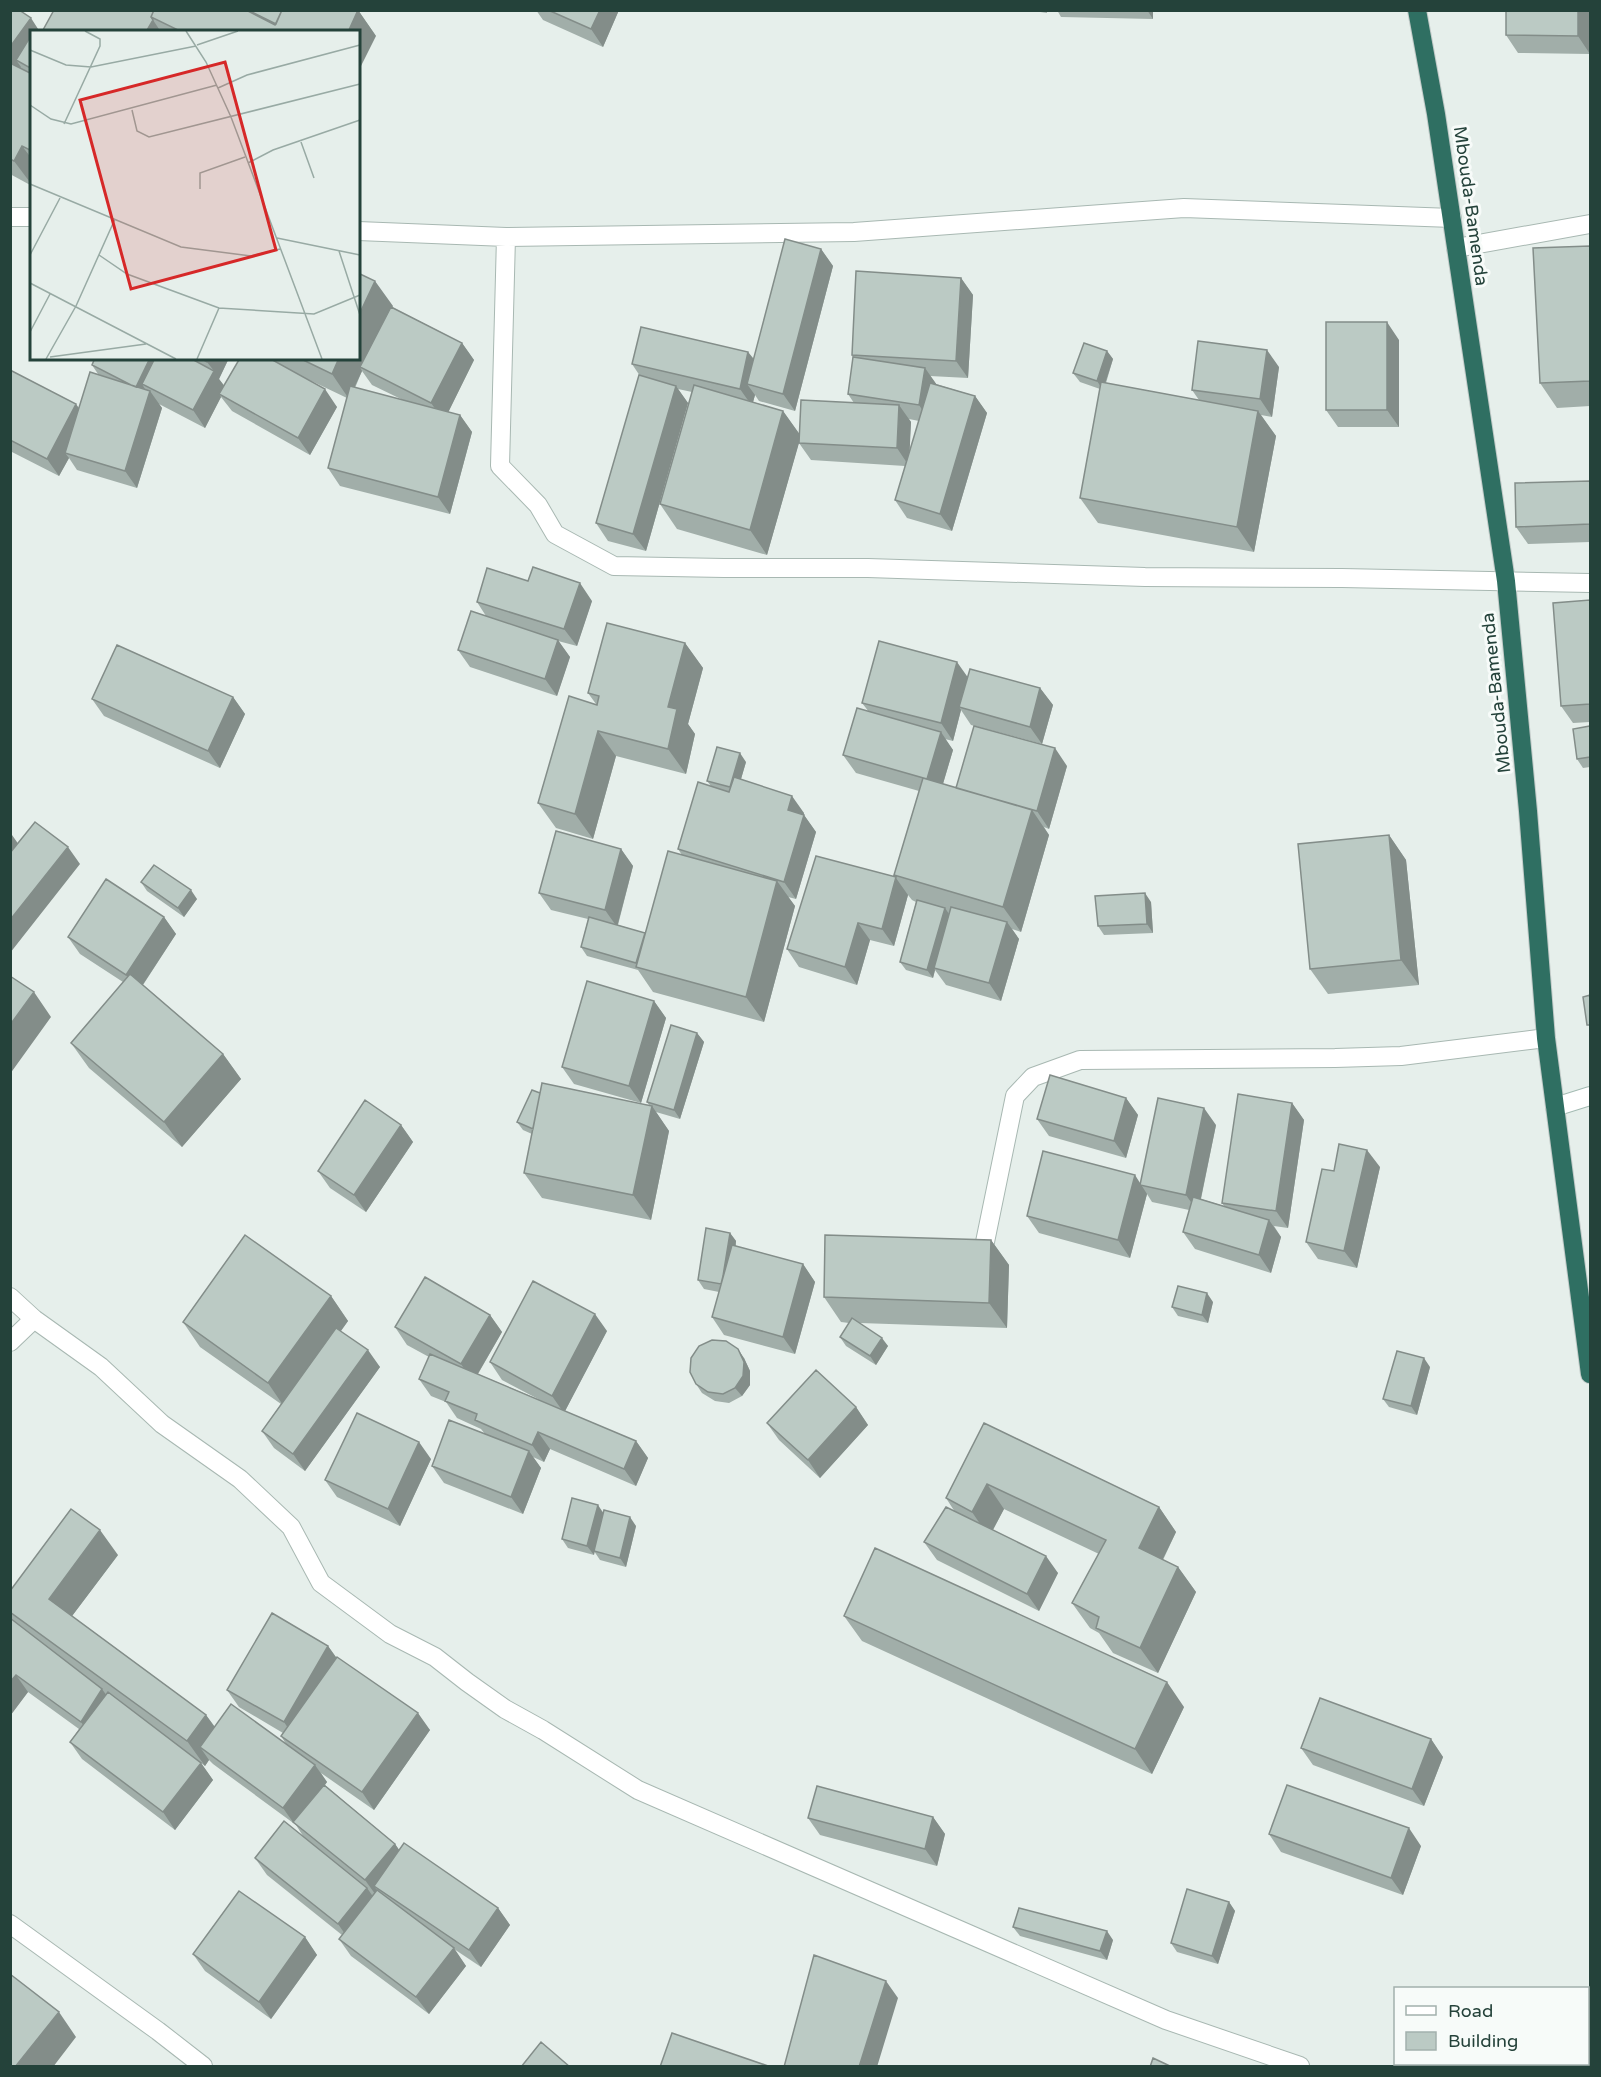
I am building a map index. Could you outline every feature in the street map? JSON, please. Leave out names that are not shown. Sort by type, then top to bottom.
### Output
[{"type":"highway","name":"Mbouda-Bamenda","points":[[1416,10],[1436,114],[1506,581],[1528,811],[1546,1038],[1590,1374]]},
{"type":"street","points":[[360,231],[506,237],[854,232],[1184,208],[1452,218]]},
{"type":"street","points":[[10,218],[30,217]]},
{"type":"street","points":[[1456,248],[1590,224]]},
{"type":"street","points":[[506,237],[500,466],[538,505],[555,534],[614,566],[868,568],[1145,577],[1590,583]]},
{"type":"street","points":[[985,1242],[1015,1096],[1033,1077],[1052,1070],[1080,1060],[1401,1056],[1546,1038]]},
{"type":"street","points":[[1556,1107],[1590,1096]]},
{"type":"street","points":[[10,1297],[34,1318],[101,1367],[162,1424],[240,1479],[291,1527],[321,1583],[390,1634],[435,1657],[505,1709],[638,1790],[1166,2020],[1300,2067]]},
{"type":"street","points":[[10,1342],[34,1318]]},
{"type":"street","points":[[10,1924],[158,2031],[203,2067]]},
{"type":"building","points":[[10,10],[19,10],[31,18],[10,47]]},
{"type":"building","points":[[54,10],[154,10],[151,17],[153,20],[147,30],[43,30]]},
{"type":"building","points":[[154,10],[246,10],[275,25],[282,10],[358,10],[349,30],[178,30],[151,17]]},
{"type":"building","points":[[248,10],[282,10],[276,24]]},
{"type":"building","points":[[548,10],[600,10],[591,29]]},
{"type":"building","points":[[1506,10],[1578,10],[1578,36],[1506,35]]},
{"type":"building","points":[[30,37],[30,68],[16,60]]},
{"type":"building","points":[[10,63],[30,73],[30,150],[22,146],[14,161],[10,159]]},
{"type":"building","points":[[785,239],[821,249],[783,394],[747,384]]},
{"type":"building","points":[[1590,246],[1590,381],[1540,383],[1533,248]]},
{"type":"building","points":[[856,271],[961,278],[956,361],[852,355]]},
{"type":"building","points":[[360,274],[375,281],[360,313]]},
{"type":"building","points":[[391,307],[462,343],[431,403],[360,367]]},
{"type":"building","points":[[1326,322],[1387,322],[1387,410],[1326,410]]},
{"type":"building","points":[[641,327],[748,352],[740,389],[632,364]]},
{"type":"building","points":[[1198,341],[1267,350],[1260,399],[1192,390]]},
{"type":"building","points":[[1084,343],[1107,351],[1097,381],[1073,373]]},
{"type":"building","points":[[853,357],[925,368],[919,405],[848,394]]},
{"type":"building","points":[[94,360],[149,360],[136,387],[92,365]]},
{"type":"building","points":[[154,360],[194,360],[214,371],[193,410],[142,384]]},
{"type":"building","points":[[239,360],[273,360],[325,389],[298,438],[219,394]]},
{"type":"building","points":[[303,360],[338,360],[332,374]]},
{"type":"building","points":[[10,370],[76,404],[47,459],[10,440]]},
{"type":"building","points":[[90,372],[150,391],[125,471],[65,453]]},
{"type":"building","points":[[639,375],[676,386],[633,534],[596,523]]},
{"type":"building","points":[[1101,382],[1258,411],[1237,527],[1080,498]]},
{"type":"building","points":[[930,383],[975,396],[940,514],[895,500]]},
{"type":"building","points":[[694,385],[783,411],[750,530],[660,504]]},
{"type":"building","points":[[350,386],[460,415],[438,497],[328,468]]},
{"type":"building","points":[[801,400],[899,405],[897,448],[799,443]]},
{"type":"building","points":[[1590,481],[1590,524],[1516,527],[1515,483]]},
{"type":"building","points":[[533,567],[580,583],[564,629],[477,602],[487,568],[528,581]]},
{"type":"building","points":[[1590,600],[1590,704],[1561,706],[1553,603]]},
{"type":"building","points":[[471,611],[558,640],[545,679],[458,650]]},
{"type":"building","points":[[607,623],[685,643],[668,707],[677,709],[668,749],[598,731],[575,814],[538,803],[569,696],[597,705],[599,696],[588,693]]},
{"type":"building","points":[[879,641],[957,662],[941,723],[862,703]]},
{"type":"building","points":[[117,645],[233,697],[208,751],[92,699]]},
{"type":"building","points":[[970,669],[1040,688],[1030,727],[959,707]]},
{"type":"building","points":[[857,708],[941,732],[927,779],[843,755]]},
{"type":"building","points":[[974,726],[1055,748],[1037,811],[956,788]]},
{"type":"building","points":[[1590,726],[1590,757],[1577,759],[1573,729]]},
{"type":"building","points":[[717,747],[740,753],[730,787],[707,781]]},
{"type":"building","points":[[734,777],[792,796],[788,810],[804,815],[784,882],[678,849],[698,782],[729,792]]},
{"type":"building","points":[[923,778],[1032,810],[1003,907],[894,875]]},
{"type":"building","points":[[35,822],[68,847],[10,920],[10,853]]},
{"type":"building","points":[[556,831],[621,849],[605,910],[539,893]]},
{"type":"building","points":[[1389,835],[1401,960],[1310,969],[1298,844]]},
{"type":"building","points":[[668,851],[777,881],[746,997],[636,967]]},
{"type":"building","points":[[816,856],[896,877],[882,929],[858,923],[845,967],[787,949]]},
{"type":"building","points":[[154,865],[191,890],[178,908],[141,882]]},
{"type":"building","points":[[106,879],[164,917],[126,975],[68,937]]},
{"type":"building","points":[[1145,893],[1147,924],[1098,926],[1095,896]]},
{"type":"building","points":[[917,900],[945,908],[927,970],[900,962]]},
{"type":"building","points":[[951,907],[1007,922],[989,983],[934,968]]},
{"type":"building","points":[[589,917],[645,933],[636,963],[581,947]]},
{"type":"building","points":[[130,974],[223,1054],[164,1122],[71,1043]]},
{"type":"building","points":[[10,976],[34,992],[10,1025]]},
{"type":"building","points":[[587,981],[654,1001],[629,1086],[562,1067]]},
{"type":"building","points":[[1590,995],[1590,1025],[1587,1025],[1583,997]]},
{"type":"building","points":[[671,1025],[697,1033],[674,1110],[647,1102]]},
{"type":"building","points":[[1050,1075],[1126,1098],[1114,1141],[1037,1119]]},
{"type":"building","points":[[542,1083],[652,1106],[633,1195],[524,1173]]},
{"type":"building","points":[[532,1090],[540,1093],[533,1129],[517,1122]]},
{"type":"building","points":[[1238,1094],[1292,1103],[1276,1211],[1222,1203]]},
{"type":"building","points":[[1158,1098],[1204,1108],[1186,1195],[1140,1185]]},
{"type":"building","points":[[365,1100],[401,1125],[354,1195],[318,1171]]},
{"type":"building","points":[[1339,1144],[1367,1150],[1344,1251],[1306,1242],[1322,1169],[1334,1171]]},
{"type":"building","points":[[1043,1151],[1135,1175],[1118,1240],[1027,1216]]},
{"type":"building","points":[[1193,1197],[1269,1220],[1259,1255],[1183,1232]]},
{"type":"building","points":[[706,1228],[730,1233],[721,1284],[698,1280]]},
{"type":"building","points":[[245,1235],[331,1296],[268,1383],[183,1322]]},
{"type":"building","points":[[825,1235],[991,1240],[989,1303],[824,1297]]},
{"type":"building","points":[[732,1245],[803,1264],[783,1337],[712,1317]]},
{"type":"building","points":[[425,1277],[490,1315],[461,1364],[395,1327]]},
{"type":"building","points":[[533,1281],[595,1314],[552,1396],[490,1362]]},
{"type":"building","points":[[1178,1286],[1207,1293],[1202,1315],[1172,1307]]},
{"type":"building","points":[[852,1318],[882,1338],[870,1356],[840,1337]]},
{"type":"building","points":[[336,1328],[368,1350],[293,1454],[262,1431]]},
{"type":"building","points":[[712,1340],[726,1341],[738,1349],[744,1362],[743,1376],[735,1388],[723,1394],[708,1392],[696,1384],[690,1372],[691,1358],[699,1346]]},
{"type":"building","points":[[1397,1351],[1424,1358],[1411,1406],[1383,1399]]},
{"type":"building","points":[[430,1354],[636,1441],[624,1469],[538,1432],[532,1445],[475,1420],[477,1414],[445,1401],[449,1392],[419,1379]]},
{"type":"building","points":[[816,1370],[856,1407],[808,1460],[767,1423]]},
{"type":"building","points":[[357,1413],[419,1442],[388,1509],[325,1480]]},
{"type":"building","points":[[449,1420],[529,1451],[511,1497],[432,1466]]},
{"type":"building","points":[[984,1423],[1159,1507],[1139,1548],[1178,1567],[1140,1648],[1096,1628],[1099,1617],[1072,1603],[1106,1540],[987,1484],[972,1512],[946,1498]]},
{"type":"building","points":[[572,1498],[598,1505],[587,1546],[562,1539]]},
{"type":"building","points":[[946,1507],[1046,1556],[1027,1594],[924,1542]]},
{"type":"building","points":[[71,1509],[100,1530],[49,1599],[206,1715],[187,1741],[10,1612],[10,1591]]},
{"type":"building","points":[[604,1510],[630,1517],[620,1558],[594,1551]]},
{"type":"building","points":[[875,1548],[1167,1682],[1135,1749],[844,1616]]},
{"type":"building","points":[[272,1613],[328,1646],[284,1722],[227,1690]]},
{"type":"building","points":[[10,1618],[102,1689],[81,1722],[16,1675],[10,1682]]},
{"type":"building","points":[[337,1657],[418,1713],[362,1792],[281,1736]]},
{"type":"building","points":[[108,1692],[201,1763],[163,1812],[70,1742]]},
{"type":"building","points":[[1320,1698],[1431,1739],[1412,1789],[1301,1748]]},
{"type":"building","points":[[231,1704],[315,1765],[283,1808],[200,1747]]},
{"type":"building","points":[[324,1785],[395,1844],[365,1880],[293,1822]]},
{"type":"building","points":[[1287,1785],[1409,1828],[1391,1878],[1269,1834]]},
{"type":"building","points":[[817,1786],[933,1817],[925,1849],[808,1818]]},
{"type":"building","points":[[284,1821],[367,1888],[338,1924],[255,1858]]},
{"type":"building","points":[[404,1843],[498,1908],[469,1950],[374,1886]]},
{"type":"building","points":[[1187,1889],[1229,1902],[1212,1956],[1171,1943]]},
{"type":"building","points":[[377,1890],[454,1948],[416,1997],[339,1939]]},
{"type":"building","points":[[239,1891],[305,1937],[259,2002],[193,1954]]},
{"type":"building","points":[[1019,1908],[1107,1931],[1100,1951],[1013,1927]]},
{"type":"building","points":[[814,1955],[886,1981],[859,2067],[784,2067]]},
{"type":"building","points":[[10,1974],[59,2012],[15,2067],[10,2067]]},
{"type":"building","points":[[672,2033],[771,2067],[660,2067]]},
{"type":"building","points":[[541,2042],[570,2067],[521,2067]]},
{"type":"building","points":[[1153,2058],[1172,2067],[1150,2067]]}]
